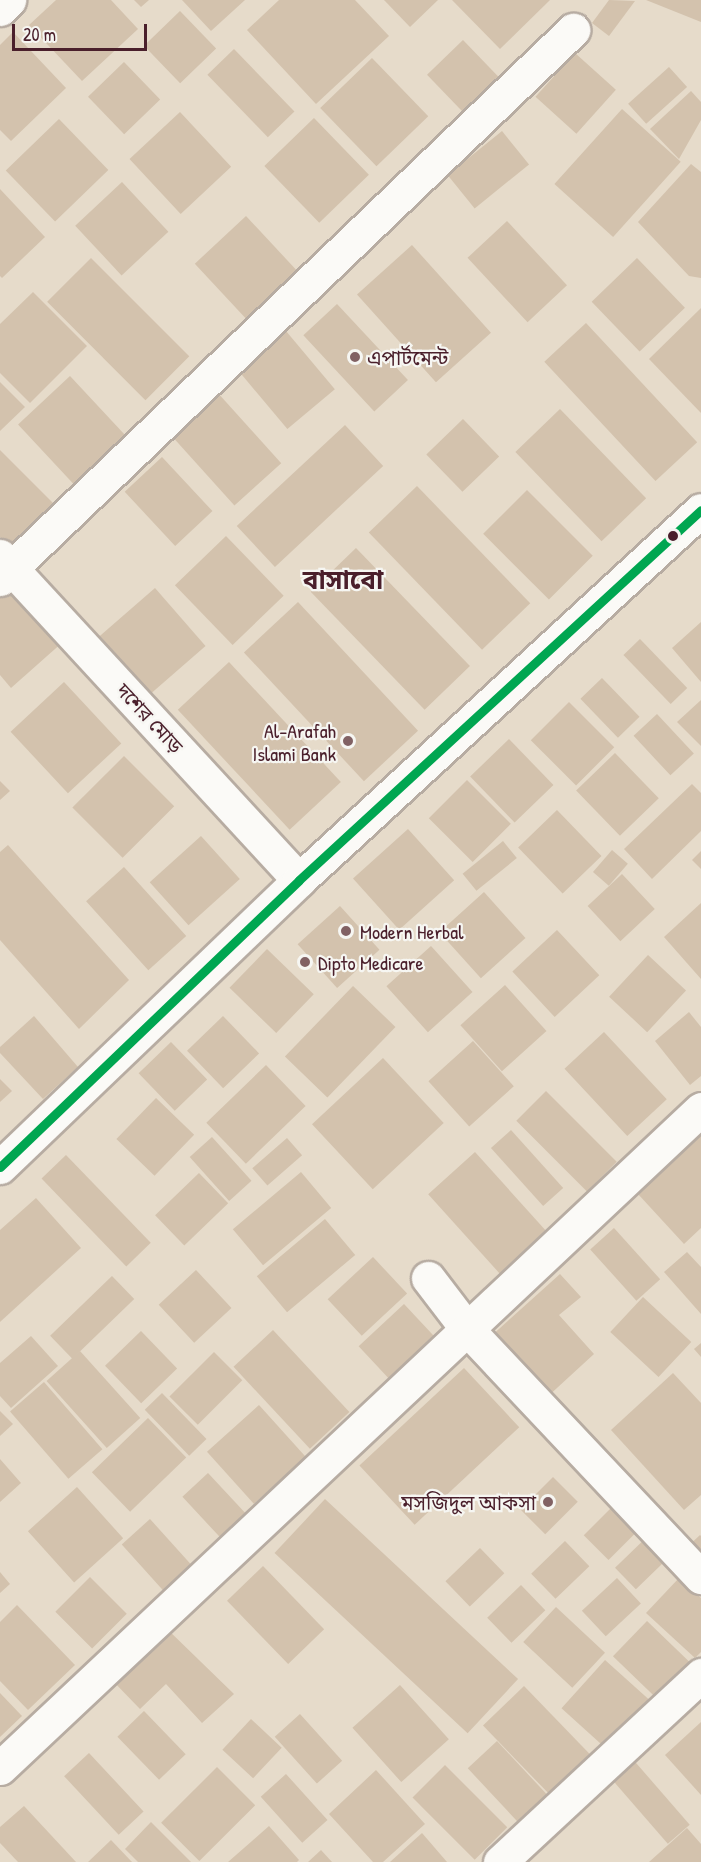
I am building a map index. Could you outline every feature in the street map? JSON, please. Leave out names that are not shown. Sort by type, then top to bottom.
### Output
[{"type":"street","points":[[0,9],[9,0]]},
{"type":"street","points":[[4,568],[573,30]]},
{"type":"street","points":[[0,1167],[299,880],[701,510]]},
{"type":"street","name":"দশের মোড়","points":[[4,568],[299,880]]},
{"type":"street","points":[[0,1768],[701,1109]]},
{"type":"street","points":[[428,1278],[466,1329],[701,1577]]},
{"type":"street","points":[[500,1862],[701,1675]]},
{"type":"building","points":[[56,0],[111,0],[138,29],[82,81],[29,25]]},
{"type":"building","points":[[134,0],[149,0],[141,7]]},
{"type":"building","points":[[182,0],[245,0],[211,31]]},
{"type":"building","points":[[279,0],[355,0],[389,36],[316,104],[247,30]]},
{"type":"building","points":[[384,0],[438,0],[410,27]]},
{"type":"building","points":[[452,0],[550,0],[500,49]]},
{"type":"building","points":[[609,0],[635,1],[609,36],[592,23]]},
{"type":"building","points":[[646,0],[701,0],[701,22]]},
{"type":"building","points":[[180,11],[216,48],[180,83],[144,46]]},
{"type":"building","points":[[13,32],[66,88],[11,141],[0,130],[0,45]]},
{"type":"building","points":[[463,40],[499,77],[463,112],[427,75]]},
{"type":"building","points":[[234,49],[294,112],[268,137],[207,75]]},
{"type":"building","points":[[575,53],[616,90],[576,134],[536,97]]},
{"type":"building","points":[[372,58],[428,116],[376,166],[320,108]]},
{"type":"building","points":[[124,62],[160,99],[124,134],[88,97]]},
{"type":"building","points":[[669,67],[687,87],[646,124],[628,104]]},
{"type":"building","points":[[691,91],[701,102],[701,120],[679,159],[650,129]]},
{"type":"building","points":[[622,109],[681,162],[613,237],[554,184]]},
{"type":"building","points":[[180,112],[231,167],[181,214],[130,159]]},
{"type":"building","points":[[314,118],[369,175],[319,223],[264,166]]},
{"type":"building","points":[[59,119],[108,170],[55,221],[6,170]]},
{"type":"building","points":[[502,131],[529,164],[475,208],[448,175]]},
{"type":"building","points":[[691,164],[701,172],[701,278],[689,276],[638,222]]},
{"type":"building","points":[[122,182],[168,232],[122,275],[75,226]]},
{"type":"building","points":[[0,189],[45,237],[2,278],[0,276]]},
{"type":"building","points":[[246,216],[303,277],[251,324],[195,264]]},
{"type":"building","points":[[507,221],[567,285],[528,322],[468,258]]},
{"type":"building","points":[[412,245],[491,333],[436,382],[357,295]]},
{"type":"building","points":[[91,258],[189,356],[145,400],[47,302]]},
{"type":"building","points":[[637,258],[685,308],[640,351],[592,302]]},
{"type":"building","points":[[33,292],[87,346],[30,403],[0,373],[0,324]]},
{"type":"building","name":"এপার্টমেন্ট","points":[[337,304],[408,380],[374,411],[303,335]]},
{"type":"building","points":[[701,308],[701,413],[649,359]]},
{"type":"building","points":[[586,323],[697,442],[655,481],[544,362]]},
{"type":"building","points":[[286,331],[335,389],[287,429],[239,371]]},
{"type":"building","points":[[70,376],[125,435],[73,484],[18,424]]},
{"type":"building","points":[[0,382],[25,407],[0,431]]},
{"type":"building","points":[[217,392],[281,463],[234,505],[170,434]]},
{"type":"building","points":[[560,409],[646,498],[602,541],[515,452]]},
{"type":"building","points":[[463,419],[499,456],[462,492],[426,454]]},
{"type":"building","points":[[345,425],[383,466],[275,567],[237,526]]},
{"type":"building","points":[[0,450],[53,503],[9,546],[0,537]]},
{"type":"building","points":[[162,457],[212,511],[175,546],[125,492]]},
{"type":"building","points":[[417,486],[530,603],[482,650],[369,533]]},
{"type":"building","points":[[527,490],[593,556],[549,600],[483,534]]},
{"type":"building","points":[[226,536],[284,596],[233,645],[175,585]]},
{"type":"building","points":[[356,548],[470,666],[425,710],[311,592]]},
{"type":"building","points":[[9,580],[64,641],[11,688],[0,675],[0,588]]},
{"type":"building","points":[[155,588],[206,646],[149,695],[98,637]]},
{"type":"building","points":[[298,602],[418,731],[364,781],[244,652]]},
{"type":"building","points":[[701,622],[701,682],[672,648]]},
{"type":"building","points":[[640,639],[687,688],[671,704],[623,655]]},
{"type":"building","points":[[229,662],[341,782],[290,830],[178,710]]},
{"type":"building","points":[[602,678],[640,717],[618,738],[580,699]]},
{"type":"building","points":[[64,682],[121,743],[68,793],[11,732]]},
{"type":"building","points":[[701,700],[701,746],[677,722]]},
{"type":"building","points":[[569,702],[614,747],[576,785],[531,740]]},
{"type":"building","points":[[657,714],[694,753],[670,775],[634,736]]},
{"type":"building","points":[[509,739],[553,785],[515,823],[470,777]]},
{"type":"building","points":[[615,753],[659,798],[620,836],[576,791]]},
{"type":"building","points":[[124,756],[174,806],[123,858],[72,808]]},
{"type":"building","points":[[467,780],[511,824],[473,862],[429,818]]},
{"type":"building","points":[[0,781],[10,791],[0,800]]},
{"type":"building","points":[[692,784],[701,793],[701,831],[652,879],[624,849]]},
{"type":"building","points":[[557,810],[601,856],[563,894],[518,848]]},
{"type":"building","points":[[408,829],[454,880],[399,930],[353,879]]},
{"type":"building","points":[[201,836],[240,879],[189,925],[150,882]]},
{"type":"building","points":[[503,841],[517,858],[476,891],[463,874]]},
{"type":"building","points":[[8,845],[129,980],[79,1029],[0,940],[0,852]]},
{"type":"building","points":[[612,850],[628,864],[609,886],[593,872]]},
{"type":"building","points":[[701,851],[701,869],[692,860]]},
{"type":"building","points":[[124,867],[186,936],[148,970],[86,901]]},
{"type":"building","points":[[622,874],[655,909],[620,941],[588,906]]},
{"type":"building","points":[[484,892],[525,938],[481,978],[439,932]]},
{"type":"building","points":[[701,903],[701,979],[664,937]]},
{"type":"building","points":[[340,906],[379,950],[337,988],[298,944]]},
{"type":"building","points":[[557,930],[599,975],[555,1017],[512,972]]},
{"type":"building","points":[[431,946],[472,992],[428,1032],[386,986]]},
{"type":"building","points":[[267,949],[314,994],[276,1033],[229,988]]},
{"type":"building","points":[[648,955],[686,990],[647,1032],[609,997]]},
{"type":"building","points":[[505,985],[546,1031],[502,1071],[460,1025]]},
{"type":"building","points":[[353,986],[395,1027],[327,1097],[285,1056]]},
{"type":"building","points":[[689,1012],[701,1027],[701,1076],[690,1085],[655,1041]]},
{"type":"building","points":[[34,1016],[78,1067],[43,1099],[0,1053],[0,1047]]},
{"type":"building","points":[[223,1016],[259,1053],[223,1088],[187,1051]]},
{"type":"building","points":[[604,1032],[667,1099],[627,1136],[565,1069]]},
{"type":"building","points":[[473,1041],[514,1086],[469,1126],[428,1081]]},
{"type":"building","points":[[171,1042],[207,1079],[175,1111],[139,1073]]},
{"type":"building","points":[[383,1058],[444,1123],[373,1189],[312,1124]]},
{"type":"building","points":[[266,1065],[306,1106],[246,1164],[206,1123]]},
{"type":"building","points":[[0,1079],[12,1091],[0,1102]]},
{"type":"building","points":[[546,1091],[617,1162],[587,1191],[516,1121]]},
{"type":"building","points":[[156,1098],[194,1135],[155,1176],[116,1139]]},
{"type":"building","points":[[511,1130],[563,1188],[543,1206],[491,1148]]},
{"type":"building","points":[[701,1135],[701,1228],[684,1244],[638,1194]]},
{"type":"building","points":[[212,1137],[251,1181],[229,1201],[190,1157]]},
{"type":"building","points":[[287,1138],[302,1155],[267,1186],[252,1168]]},
{"type":"building","points":[[475,1152],[547,1232],[500,1274],[428,1194]]},
{"type":"building","points":[[66,1155],[151,1243],[126,1266],[42,1179]]},
{"type":"building","points":[[301,1172],[331,1208],[263,1265],[233,1229]]},
{"type":"building","points":[[199,1173],[228,1203],[184,1246],[155,1215]]},
{"type":"building","points":[[36,1198],[81,1248],[0,1322],[0,1230]]},
{"type":"building","points":[[325,1219],[355,1255],[287,1312],[257,1276]]},
{"type":"building","points":[[614,1228],[660,1279],[636,1301],[590,1249]]},
{"type":"building","points":[[687,1252],[701,1267],[701,1314],[664,1272]]},
{"type":"building","points":[[373,1257],[407,1294],[362,1336],[328,1299]]},
{"type":"building","points":[[196,1270],[231,1308],[194,1343],[159,1305]]},
{"type":"building","points":[[560,1274],[581,1297],[559,1315],[594,1354],[545,1399],[489,1338]]},
{"type":"building","points":[[112,1276],[134,1299],[72,1359],[50,1336]]},
{"type":"building","points":[[643,1297],[691,1342],[659,1377],[610,1332]]},
{"type":"building","points":[[404,1304],[438,1341],[393,1383],[359,1346]]},
{"type":"building","points":[[273,1330],[349,1412],[310,1449],[234,1367]]},
{"type":"building","points":[[141,1331],[177,1368],[141,1403],[105,1366]]},
{"type":"building","points":[[31,1336],[58,1366],[11,1408],[0,1396],[0,1363]]},
{"type":"building","points":[[701,1343],[701,1357],[694,1349]]},
{"type":"building","points":[[80,1351],[140,1418],[107,1448],[47,1381]]},
{"type":"building","points":[[214,1352],[242,1380],[198,1425],[169,1397]]},
{"type":"building","points":[[464,1368],[519,1427],[415,1525],[359,1466]]},
{"type":"building","points":[[673,1373],[701,1403],[701,1495],[684,1510],[611,1430]]},
{"type":"building","points":[[44,1382],[102,1449],[68,1479],[10,1412]]},
{"type":"building","points":[[162,1393],[206,1439],[189,1456],[145,1410]]},
{"type":"building","points":[[259,1405],[306,1457],[254,1504],[207,1452]]},
{"type":"building","points":[[0,1411],[13,1424],[0,1436]]},
{"type":"building","points":[[148,1418],[186,1458],[130,1512],[92,1472]]},
{"type":"building","points":[[0,1459],[21,1483],[0,1502]]},
{"type":"building","points":[[208,1473],[247,1515],[221,1539],[182,1497]]},
{"type":"building","points":[[553,1477],[578,1502],[545,1534],[520,1510]]},
{"type":"building","points":[[77,1487],[123,1538],[74,1582],[28,1531]]},
{"type":"building","points":[[325,1499],[518,1679],[468,1733],[275,1553]]},
{"type":"building","points":[[617,1502],[642,1527],[609,1560],[584,1535]]},
{"type":"building","points":[[150,1519],[195,1569],[167,1594],[122,1544]]},
{"type":"building","points":[[651,1533],[672,1555],[636,1589],[615,1568]]},
{"type":"building","points":[[701,1536],[701,1565],[685,1549]]},
{"type":"building","points":[[565,1541],[589,1566],[556,1599],[531,1574]]},
{"type":"building","points":[[480,1548],[504,1573],[470,1607],[445,1581]]},
{"type":"building","points":[[263,1566],[324,1629],[288,1664],[227,1601]]},
{"type":"building","points":[[0,1572],[10,1584],[0,1593]]},
{"type":"building","points":[[90,1577],[127,1614],[92,1648],[55,1612]]},
{"type":"building","points":[[617,1578],[641,1604],[606,1636],[582,1611]]},
{"type":"building","points":[[679,1578],[701,1598],[701,1652],[695,1658],[646,1613]]},
{"type":"building","points":[[521,1585],[545,1610],[512,1643],[487,1618]]},
{"type":"building","points":[[17,1605],[75,1665],[28,1710],[0,1681],[0,1622]]},
{"type":"building","points":[[556,1607],[605,1653],[572,1688],[523,1642]]},
{"type":"building","points":[[647,1621],[694,1667],[660,1702],[613,1656]]},
{"type":"building","points":[[164,1626],[234,1694],[202,1723],[166,1684],[140,1709],[109,1677]]},
{"type":"building","points":[[605,1660],[653,1703],[609,1751],[562,1708]]},
{"type":"building","points":[[400,1685],[449,1739],[401,1782],[352,1728]]},
{"type":"building","points":[[524,1686],[591,1756],[550,1795],[483,1726]]},
{"type":"building","points":[[0,1693],[22,1716],[0,1737]]},
{"type":"building","points":[[144,1711],[186,1754],[159,1780],[117,1737]]},
{"type":"building","points":[[300,1714],[342,1761],[317,1784],[275,1737]]},
{"type":"building","points":[[251,1719],[282,1748],[253,1778],[222,1750]]},
{"type":"building","points":[[701,1722],[701,1795],[665,1755]]},
{"type":"building","points":[[497,1741],[549,1797],[520,1824],[468,1768]]},
{"type":"building","points":[[89,1753],[144,1812],[119,1835],[64,1776]]},
{"type":"building","points":[[630,1756],[690,1825],[668,1844],[608,1775]]},
{"type":"building","points":[[445,1765],[507,1827],[475,1860],[412,1798]]},
{"type":"building","points":[[217,1767],[255,1805],[199,1861],[161,1823]]},
{"type":"building","points":[[376,1770],[425,1824],[383,1862],[373,1862],[329,1814]]},
{"type":"building","points":[[286,1774],[327,1820],[302,1843],[261,1797]]},
{"type":"building","points":[[24,1806],[76,1862],[18,1862],[0,1843],[0,1827]]},
{"type":"building","points":[[151,1822],[191,1862],[138,1862],[125,1849]]},
{"type":"building","points":[[269,1826],[299,1860],[297,1862],[228,1862]]},
{"type":"building","points":[[687,1828],[701,1844],[701,1862],[649,1862]]},
{"type":"building","points":[[422,1833],[447,1862],[390,1862]]},
{"type":"building","points":[[111,1840],[132,1862],[88,1862]]},
{"type":"building","points":[[321,1850],[332,1862],[308,1862]]},
{"type":"transit line","points":[[0,1167],[299,880],[701,510]]},
{"type":"place","name":"এপার্টমেন্ট","points":[[355,357]]},
{"type":"place","name":"Al-Arafah Islami Bank","points":[[348,741]]},
{"type":"place","name":"Modern Herbal","points":[[346,931]]},
{"type":"place","name":"Dipto Medicare","points":[[305,962]]},
{"type":"place","name":"মসজিদুল আকসা","points":[[548,1502]]},
{"type":"district","name":"বাসাবো","points":[[343,580]]}]
